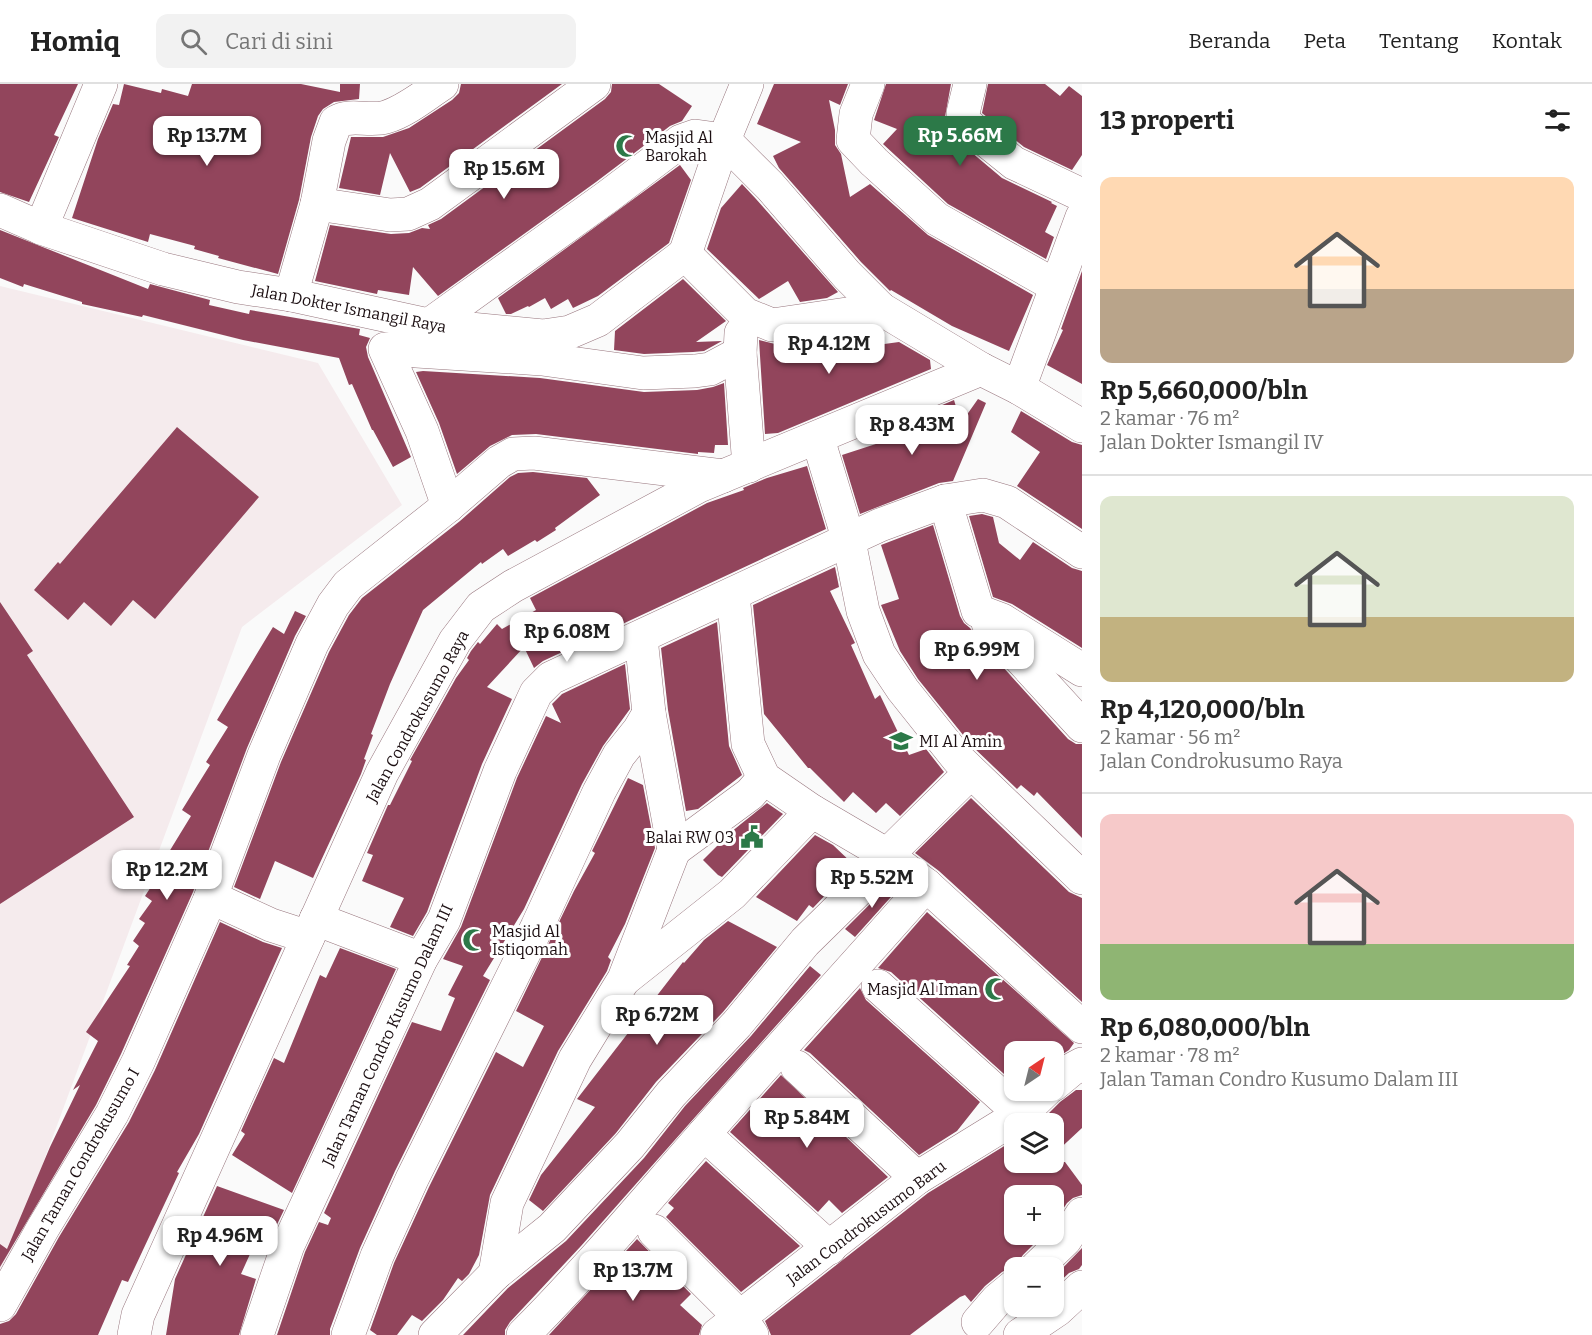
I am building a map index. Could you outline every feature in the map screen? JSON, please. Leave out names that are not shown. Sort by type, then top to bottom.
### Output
[{"type":"street","points":[[41,228],[101,84]]},
{"type":"street","points":[[291,295],[317,204],[329,141],[336,122],[342,118],[369,120],[387,117],[442,84]]},
{"type":"street","points":[[317,204],[390,215],[408,214],[430,204],[594,84]]},
{"type":"street","points":[[747,84],[724,140],[685,254],[745,314],[772,326],[881,309]]},
{"type":"street","points":[[868,84],[856,114],[853,140],[937,219],[1056,286]]},
{"type":"street","points":[[970,84],[963,113],[965,122],[971,128],[1014,163],[1082,195]]},
{"type":"street","points":[[429,325],[681,141],[695,136],[724,140],[770,186],[847,275],[881,309],[1082,426]]},
{"type":"street","name":"Jalan Dokter Ismangil Raya","points":[[0,210],[41,228],[163,269],[238,287],[291,295],[429,325],[543,336],[570,332],[598,320],[685,254]]},
{"type":"street","points":[[1019,388],[1082,217]]},
{"type":"street","points":[[736,471],[741,328],[745,314]]},
{"type":"street","points":[[598,320],[601,332],[598,367]]},
{"type":"street","points":[[448,506],[422,431],[385,349],[542,359],[643,373],[710,369],[740,353]]},
{"type":"street","name":"Jalan Condrokusumo Raya","points":[[134,1335],[138,1316],[382,773],[455,641],[482,607],[513,586],[736,471],[818,439],[981,369]]},
{"type":"street","points":[[818,439],[849,541],[863,611],[879,654],[903,690],[957,759],[1082,879]]},
{"type":"street","name":"Jalan Taman Condrokusumo I","points":[[0,1305],[112,1114],[138,1062],[210,899],[264,755],[312,644],[333,605],[348,585],[448,506],[499,462],[513,454],[534,453],[736,471]]},
{"type":"street","name":"Jalan Taman Condro Kusumo Dalam III","points":[[257,1335],[288,1245],[420,959],[444,920],[500,771],[536,693],[551,678],[880,525],[945,501],[983,495],[1007,502],[1082,552]]},
{"type":"street","points":[[945,501],[978,610],[1014,653],[1082,726]]},
{"type":"street","points":[[733,595],[748,744],[764,778],[812,811],[887,855],[926,885],[1082,1027]]},
{"type":"street","points":[[978,610],[1002,620],[1082,670]]},
{"type":"street","points":[[495,1274],[507,1203],[574,1059],[624,979],[674,850],[649,713],[640,638]]},
{"type":"street","points":[[348,1335],[377,1256],[412,1179],[537,927],[599,792],[619,755],[649,713]]},
{"type":"street","points":[[435,1335],[495,1274],[552,1228],[623,1152],[671,1094],[737,1024],[805,942],[858,890],[887,855],[971,772]]},
{"type":"street","points":[[674,850],[750,794],[764,778]]},
{"type":"street","points":[[624,979],[732,894],[812,811]]},
{"type":"street","points":[[522,1335],[568,1290],[926,885]]},
{"type":"street","points":[[210,899],[271,925],[312,928],[420,959]]},
{"type":"street","points":[[878,986],[1020,1113]]},
{"type":"street","points":[[1064,1076],[1082,1064]]},
{"type":"street","points":[[797,1067],[917,1179]]},
{"type":"street","name":"Jalan Condrokusumo Baru","points":[[1022,1113],[1035,1101]]},
{"type":"street","name":"Jalan Condrokusumo Baru","points":[[736,1329],[830,1248],[917,1179],[1004,1125]]},
{"type":"street","points":[[704,1134],[830,1248]]},
{"type":"street","points":[[1047,1257],[1065,1240],[1082,1214]]},
{"type":"street","points":[[654,1231],[736,1329]]},
{"type":"street","points":[[1020,1335],[1056,1310],[1082,1287]]},
{"type":"street","points":[[980,1331],[997,1300],[1004,1294]]},
{"type":"shaded area","points":[[0,286],[318,363],[402,505],[242,627],[10,1252],[0,1269]]},
{"type":"building","points":[[0,84],[78,84],[54,135],[59,137],[29,202],[0,192]]},
{"type":"building","points":[[124,84],[161,93],[162,89],[188,96],[192,84],[301,84],[340,92],[340,84],[360,84],[359,99],[334,102],[323,109],[318,116],[311,137],[299,200],[278,274],[218,258],[219,256],[194,249],[195,246],[150,234],[148,242],[72,218],[98,139],[113,104],[119,105]]},
{"type":"building","points":[[461,84],[562,84],[420,188],[410,192],[390,153],[380,195],[339,188],[351,137],[383,137],[409,128],[452,100],[459,93]]},
{"type":"building","points":[[612,84],[659,84],[692,106],[682,121],[670,126],[438,296],[413,267],[409,295],[378,290],[377,294],[315,281],[330,225],[391,234],[409,233],[422,228],[430,229],[428,225],[441,219],[605,99],[611,92]]},
{"type":"building","points":[[774,84],[848,84],[840,105],[829,100],[835,130],[835,145],[841,154],[850,197],[870,184],[928,235],[1033,295],[1009,351],[952,326],[890,291],[861,262],[779,168],[773,156],[801,142],[757,124]]},
{"type":"building","points":[[886,84],[951,84],[945,117],[952,136],[1002,178],[1057,206],[1045,232],[1054,237],[1046,259],[948,204],[883,144],[897,129],[874,120]]},
{"type":"building","points":[[988,84],[1045,84],[1060,96],[1069,86],[1082,96],[1082,155],[1072,170],[1024,147],[982,113]]},
{"type":"building","points":[[680,165],[691,180],[669,243],[598,296],[573,308],[568,299],[551,309],[545,298],[529,307],[506,314],[498,298]]},
{"type":"building","points":[[742,184],[838,292],[827,298],[800,302],[788,281],[759,299],[707,249],[721,208]]},
{"type":"building","points":[[0,230],[148,289],[150,284],[210,300],[209,305],[249,314],[250,310],[360,329],[359,335],[370,338],[366,347],[368,357],[411,457],[393,467],[372,430],[352,384],[349,385],[339,358],[243,340],[143,315],[142,317],[82,304],[82,302],[24,284],[23,287],[0,278]]},
{"type":"building","points":[[1082,271],[1082,384],[1047,365],[1063,330],[1061,329]]},
{"type":"building","points":[[683,279],[726,321],[696,342],[722,341],[704,351],[693,352],[644,354],[614,350],[615,331]]},
{"type":"building","points":[[877,329],[877,345],[899,342],[930,360],[931,369],[778,433],[765,434],[759,340],[775,344]]},
{"type":"building","points":[[416,372],[540,378],[644,392],[697,390],[724,383],[728,445],[715,445],[714,453],[698,452],[698,454],[536,434],[512,435],[490,446],[457,474],[439,423]]},
{"type":"building","points":[[978,399],[986,403],[953,481],[939,483],[860,514],[842,455],[882,442],[881,431],[954,400],[961,423]]},
{"type":"building","points":[[1021,411],[1072,442],[1082,445],[1082,529],[1017,486],[1040,452],[1011,432]]},
{"type":"building","points":[[177,427],[259,497],[155,619],[133,600],[111,626],[84,602],[68,620],[34,590],[58,562],[60,564]]},
{"type":"building","points":[[807,466],[826,529],[543,661],[534,668],[524,647],[487,687],[512,699],[482,764],[427,912],[413,936],[390,927],[404,898],[362,881],[373,855],[367,853],[388,805],[412,761],[410,760],[478,642],[480,644],[497,624],[502,629],[536,610],[530,598],[707,503],[744,490],[743,488],[767,478]]},
{"type":"building","points":[[533,472],[587,478],[600,495],[537,542],[535,540],[508,556],[503,549],[482,564],[481,562],[423,610],[390,684],[371,734],[373,735],[361,774],[313,878],[275,861],[260,899],[234,887],[281,762],[329,652],[349,615],[362,598],[460,521],[510,477],[518,473]]},
{"type":"building","points":[[982,514],[993,517],[999,543],[1020,560],[1033,542],[1072,568],[1082,571],[1082,648],[1012,604],[993,597],[969,516]]},
{"type":"building","points":[[933,525],[964,623],[985,648],[990,660],[993,656],[1068,739],[1076,744],[1082,744],[1082,838],[1037,792],[1034,796],[1021,785],[1017,789],[972,746],[918,679],[900,651],[881,605],[899,599],[881,545]]},
{"type":"building","points":[[835,567],[839,587],[830,591],[855,643],[851,645],[875,699],[880,695],[909,755],[926,749],[944,772],[900,816],[886,803],[876,813],[853,792],[844,802],[808,768],[764,714],[753,605]]},
{"type":"building","points":[[0,602],[33,651],[27,655],[134,817],[0,904]]},
{"type":"building","points":[[295,611],[306,616],[295,636],[247,748],[193,892],[121,1054],[96,1105],[0,1267],[0,1244],[7,1249],[50,1147],[80,1085],[73,1090],[98,1041],[86,1032],[130,966],[127,965],[139,946],[133,941],[145,923],[139,919],[152,901],[145,896],[164,867],[161,865],[191,816],[182,810],[210,765],[206,762],[228,727],[217,720],[273,627],[284,634]]},
{"type":"building","points":[[717,622],[729,746],[742,775],[698,809],[686,811],[668,710],[661,648]]},
{"type":"building","points":[[625,664],[630,709],[603,746],[582,784],[524,909],[483,976],[490,980],[395,1171],[360,1248],[330,1329],[330,1335],[277,1335],[305,1252],[319,1222],[328,1225],[331,1218],[324,1213],[412,1022],[441,1031],[455,998],[448,995],[463,966],[443,959],[461,927],[517,778],[546,716],[561,723],[552,704],[562,694]]},
{"type":"building","points":[[628,778],[643,785],[655,848],[625,924],[608,957],[611,960],[607,971],[558,1051],[490,1195],[479,1255],[469,1274],[462,1281],[458,1278],[443,1300],[422,1321],[412,1315],[397,1335],[377,1335],[370,1330],[394,1263],[496,1052],[523,1067],[544,1026],[516,1011],[595,853],[592,851]]},
{"type":"building","points":[[971,798],[1069,892],[1082,898],[1082,1002],[939,871],[915,853]]},
{"type":"building","points":[[767,803],[783,814],[722,877],[718,875],[703,860],[731,832]]},
{"type":"building","points":[[815,835],[833,845],[854,865],[813,908],[809,905],[797,921],[756,897]]},
{"type":"building","points":[[890,881],[899,888],[855,937],[845,929]]},
{"type":"building","points":[[927,912],[1074,1043],[1064,1053],[1064,1041],[1004,1041],[1004,1074],[891,972],[878,968]]},
{"type":"building","points":[[728,921],[777,947],[723,1012],[656,1082],[616,1133],[543,1211],[529,1200],[541,1175],[595,1107],[577,1099],[683,962],[704,940]]},
{"type":"building","points":[[220,922],[263,942],[282,948],[199,1134],[177,1172],[179,1173],[128,1282],[122,1280],[98,1335],[0,1335],[0,1324],[9,1321],[16,1314],[59,1237],[129,1122],[155,1070]]},
{"type":"building","points":[[340,948],[396,969],[292,1193],[232,1155],[245,1134],[241,1131],[274,1058],[284,1063],[320,975],[326,978]]},
{"type":"building","points":[[810,966],[821,975],[581,1246],[510,1322],[505,1335],[463,1335],[508,1288],[566,1241],[644,1158],[685,1106],[751,1036]]},
{"type":"building","points":[[860,988],[866,1000],[980,1102],[957,1131],[919,1155],[810,1053],[804,1050]]},
{"type":"building","points":[[781,1075],[888,1177],[842,1213],[829,1200],[818,1212],[730,1132]]},
{"type":"building","points":[[1076,1090],[1082,1090],[1082,1128],[1064,1145],[1064,1113],[1049,1113]]},
{"type":"building","points":[[1004,1146],[1004,1173],[1064,1173],[1065,1162],[1082,1185],[1082,1195],[1073,1198],[1064,1208],[1064,1185],[1004,1185],[1004,1245],[1033,1245],[1022,1257],[1004,1257],[1004,1271],[985,1286],[971,1302],[965,1295],[960,1297],[910,1335],[771,1335],[765,1321],[928,1193]]},
{"type":"building","points":[[706,1161],[800,1246],[741,1292],[666,1217],[674,1208],[668,1203]]},
{"type":"building","points":[[217,1186],[284,1210],[271,1237],[260,1232],[241,1274],[256,1279],[239,1335],[166,1335],[175,1279]]},
{"type":"building","points":[[637,1239],[691,1294],[680,1305],[702,1325],[699,1335],[549,1335]]},
{"type":"building","points":[[1082,1248],[1082,1265],[1079,1269],[1064,1278],[1064,1267]]},
{"type":"place","name":"Masjid Al Barokah","points":[[627,146]]},
{"type":"place","name":"MI Al Amin","points":[[901,741]]},
{"type":"place","name":"Balai RW 03","points":[[752,837]]},
{"type":"place","name":"Masjid Al Istiqomah","points":[[474,940]]},
{"type":"place","name":"Masjid Al Iman","points":[[996,989]]}]
